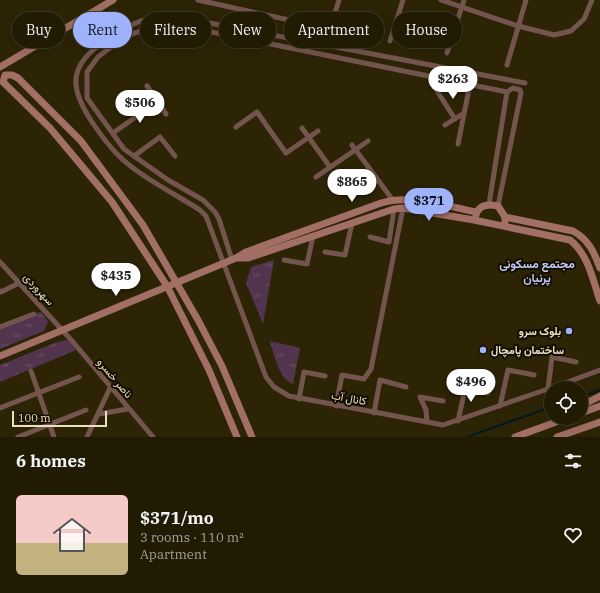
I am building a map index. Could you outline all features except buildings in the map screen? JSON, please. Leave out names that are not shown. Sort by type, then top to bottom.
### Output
[{"type":"main road","points":[[0,67],[113,0]]},
{"type":"main road","points":[[238,437],[209,370],[167,286],[112,202],[50,128],[3,82],[5,75],[12,75],[18,78],[81,141],[144,225],[178,282],[222,366],[252,437]]},
{"type":"main road","points":[[0,356],[234,259],[246,252],[273,241],[392,199],[411,200],[476,212]]},
{"type":"main road","points":[[474,220],[476,212],[481,207],[488,204],[498,206],[505,217],[504,226]]},
{"type":"main road","points":[[234,259],[248,258],[394,209],[403,208],[474,220],[570,240],[578,246],[585,257],[600,301]]},
{"type":"main road","points":[[505,217],[573,231],[591,246],[600,268]]},
{"type":"main road","points":[[588,402],[600,396]]},
{"type":"main road","points":[[588,410],[600,406]]},
{"type":"main road","points":[[556,437],[600,422]]},
{"type":"main road","points":[[539,428],[545,425]]},
{"type":"main road","points":[[515,437],[547,425]]},
{"type":"street","points":[[198,0],[330,29],[339,0]]},
{"type":"street","points":[[390,41],[403,0]]},
{"type":"street","points":[[441,0],[518,26],[554,35],[571,31],[584,19],[592,0]]},
{"type":"street","points":[[447,54],[464,0]]},
{"type":"street","points":[[506,66],[526,0]]},
{"type":"street","name":"کانال آب","points":[[525,83],[166,15],[138,21],[109,37],[94,49],[84,61],[77,76],[76,92],[83,108],[98,132],[118,156],[203,213],[209,222],[266,377],[274,387],[289,396],[299,399],[443,425],[544,390]]},
{"type":"street","points":[[234,259],[218,219],[209,206],[124,148],[87,98],[87,72],[98,57],[125,36],[167,23],[470,84],[508,90],[516,88],[520,90],[521,93],[498,206]]},
{"type":"street","points":[[488,204],[508,90],[511,81]]},
{"type":"street","points":[[458,144],[470,84]]},
{"type":"street","points":[[147,86],[166,114]]},
{"type":"street","points":[[437,90],[455,119]]},
{"type":"street","points":[[113,133],[157,102]]},
{"type":"street","points":[[236,127],[257,112],[286,153],[318,131]]},
{"type":"street","points":[[445,125],[464,113]]},
{"type":"street","points":[[302,128],[330,167]]},
{"type":"street","points":[[134,156],[160,137],[175,156]]},
{"type":"street","points":[[316,177],[354,148],[368,141]]},
{"type":"street","points":[[354,148],[392,199]]},
{"type":"street","points":[[336,406],[342,375],[364,379],[371,369],[403,208]]},
{"type":"street","points":[[370,237],[389,242],[394,209]]},
{"type":"street","points":[[325,252],[345,255],[352,223]]},
{"type":"street","points":[[284,260],[307,264],[313,236]]},
{"type":"street","name":"سهروردی","points":[[0,262],[62,330]]},
{"type":"street","points":[[0,291],[1,292],[19,283]]},
{"type":"street","points":[[0,327],[34,314]]},
{"type":"street","name":"ناصر خسرو","points":[[62,330],[153,437]]},
{"type":"street","points":[[550,381],[552,357],[576,362]]},
{"type":"street","points":[[500,406],[508,370],[534,375]]},
{"type":"street","name":"کانال آب","points":[[569,381],[600,370]]},
{"type":"street","points":[[31,371],[54,437]]},
{"type":"street","points":[[299,399],[304,372],[325,376]]},
{"type":"street","points":[[0,408],[79,377]]},
{"type":"street","points":[[374,413],[380,380],[406,387]]},
{"type":"street","points":[[87,437],[110,388]]},
{"type":"street","points":[[458,420],[465,389],[488,393]]},
{"type":"street","points":[[427,422],[426,410],[420,397],[443,401]]},
{"type":"street","points":[[99,414],[128,409]]},
{"type":"street","points":[[18,437],[86,410]]},
{"type":"green space","points":[[274,260],[263,324],[246,283],[251,267]]},
{"type":"green space","points":[[40,312],[48,322],[44,331],[0,349],[0,329]]},
{"type":"green space","points":[[67,340],[76,350],[0,382],[0,365],[57,342]]},
{"type":"green space","points":[[270,341],[300,348],[293,384],[284,377],[281,372],[275,359]]},
{"type":"waterway","points":[[588,394],[600,390]]},
{"type":"waterway","points":[[467,437],[544,410]]},
{"type":"place","name":"بلوک سرو","points":[[569,331]]},
{"type":"place","name":"ساختمان پامچال","points":[[483,350]]},
{"type":"district","name":"مجتمع مسکونی پرنیان","points":[[537,270]]}]
